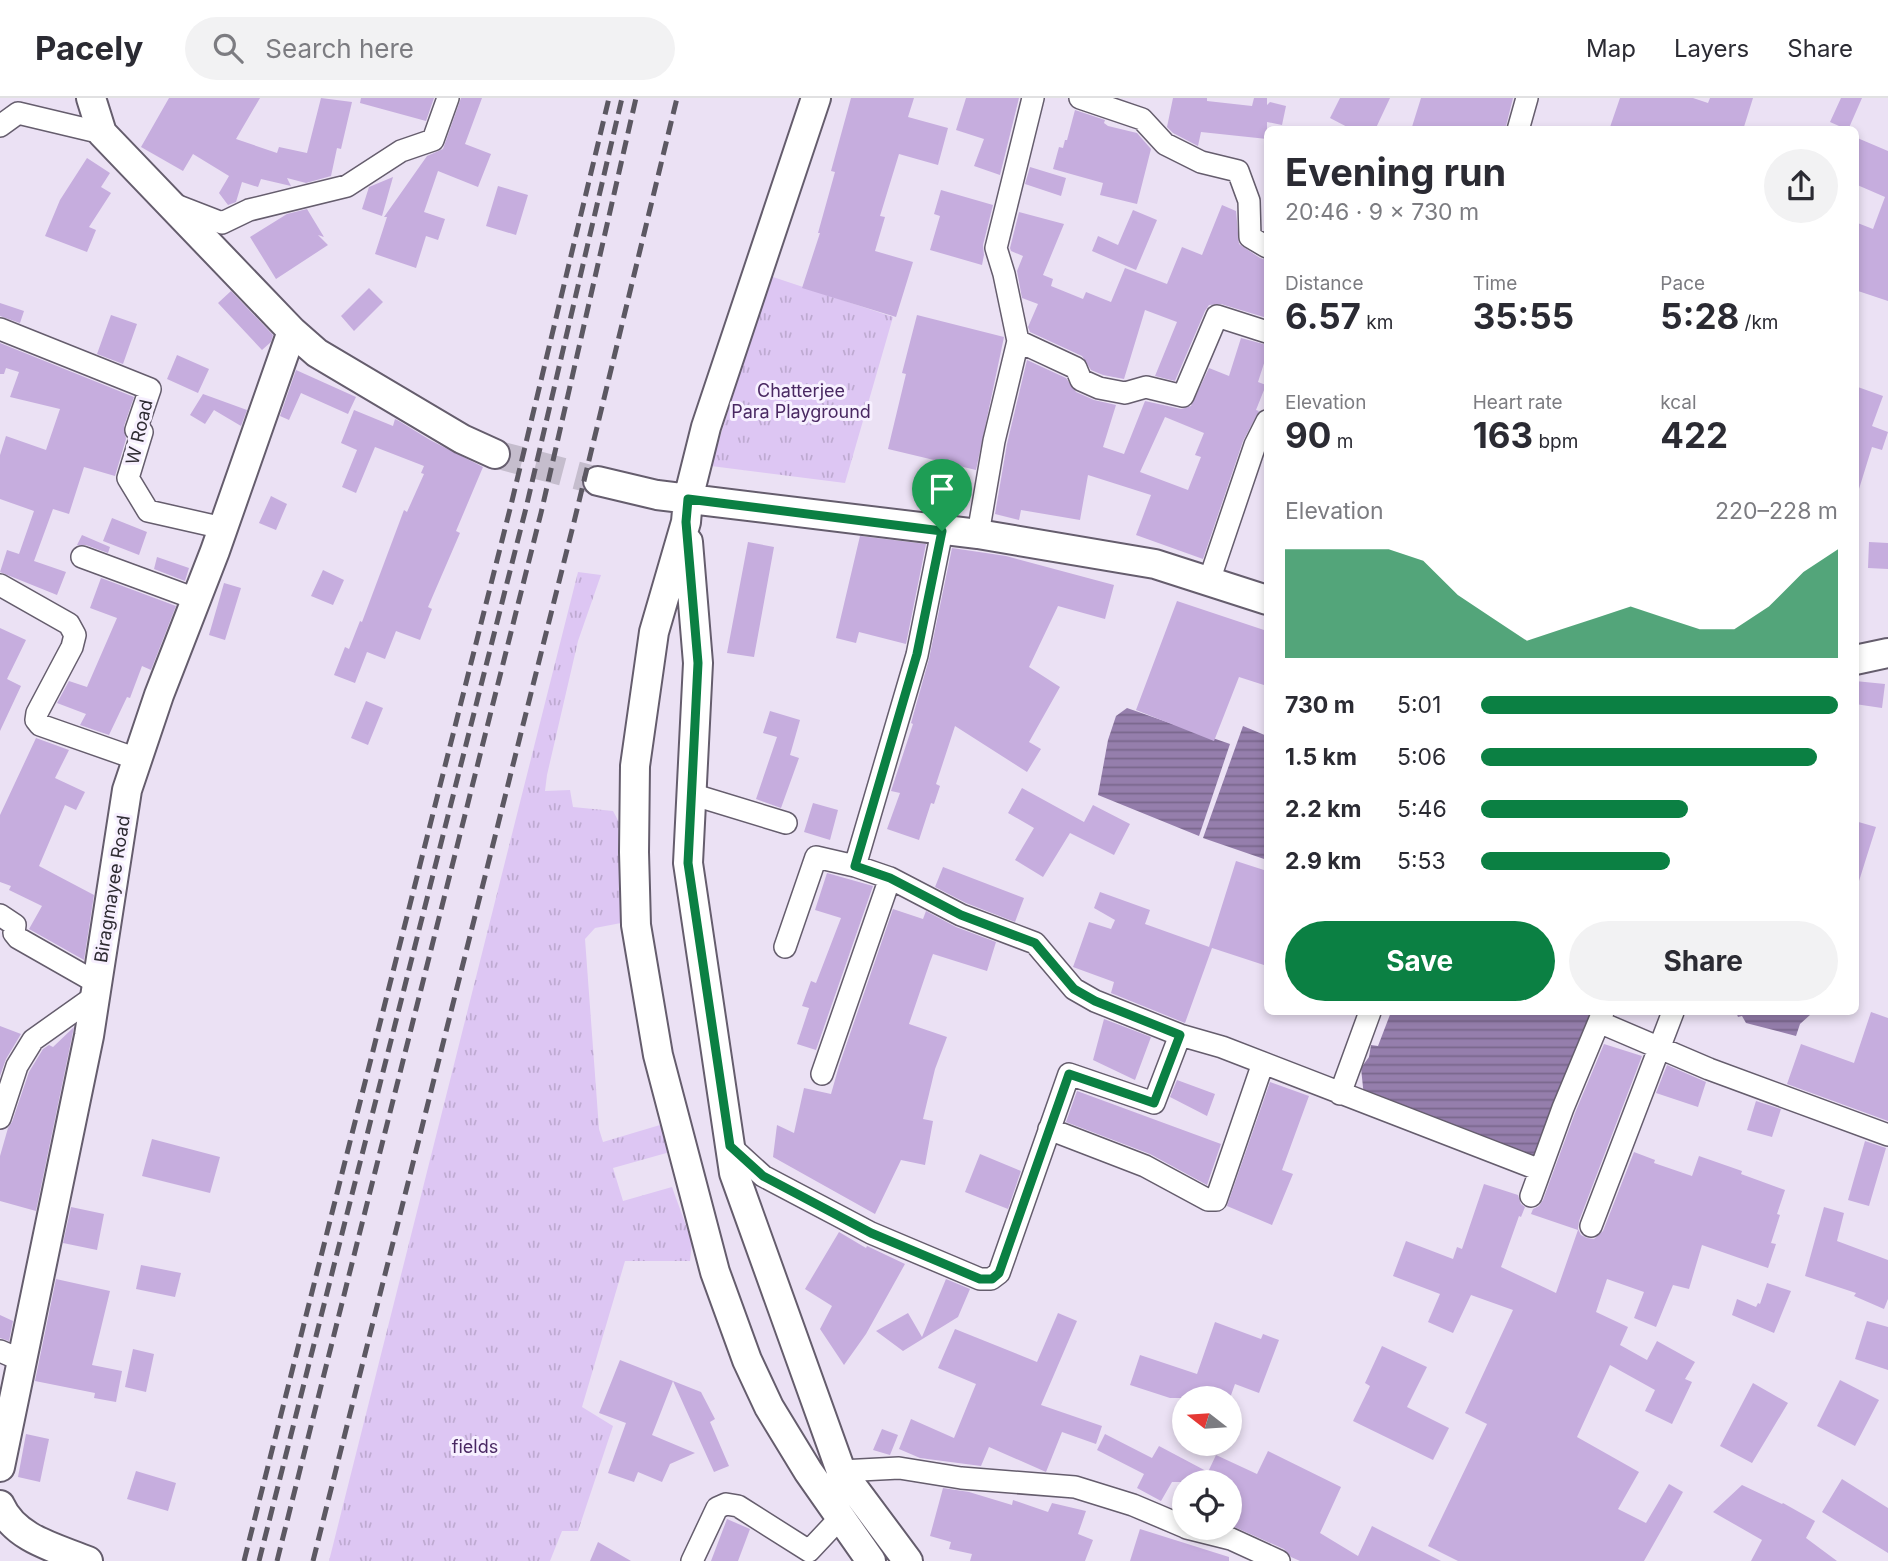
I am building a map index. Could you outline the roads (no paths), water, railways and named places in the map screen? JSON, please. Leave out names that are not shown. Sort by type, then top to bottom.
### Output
[{"type":"main road","points":[[91,98],[102,133],[292,331],[317,353],[462,439],[495,454]]},
{"type":"main road","points":[[816,98],[706,427],[654,632],[635,766],[636,925],[658,1055],[715,1272],[747,1360],[769,1407],[808,1471],[871,1561]]},
{"type":"main road","name":"Biragmayee Road","points":[[0,1467],[10,1356],[89,1036],[127,790],[292,331]]},
{"type":"main road","points":[[598,481],[657,495],[687,510],[978,534],[1154,564],[1264,599]]},
{"type":"main road","points":[[687,510],[698,663],[688,863],[734,1173],[841,1471],[908,1561]]},
{"type":"main road","points":[[1859,659],[1888,653]]},
{"type":"main road","points":[[0,1505],[4,1514],[18,1529],[34,1539],[88,1561]]},
{"type":"street","points":[[165,201],[222,223],[249,210],[347,187],[401,151],[433,140],[448,98]]},
{"type":"street","points":[[978,534],[994,441],[1018,341],[996,248],[1033,98]]},
{"type":"street","points":[[1080,98],[1142,119],[1165,144],[1201,162],[1238,171],[1249,201],[1250,237],[1264,245]]},
{"type":"street","points":[[1519,126],[1527,98]]},
{"type":"street","points":[[0,126],[18,113],[102,133]]},
{"type":"street","points":[[1018,341],[1076,368],[1081,380],[1099,388],[1125,393],[1146,387],[1183,397],[1217,316],[1264,330]]},
{"type":"street","name":"W Road","points":[[0,330],[150,389],[136,430],[142,432],[128,478],[148,511],[223,528]]},
{"type":"street","points":[[1209,582],[1255,445],[1264,427]]},
{"type":"street","points":[[855,866],[917,654],[942,531]]},
{"type":"street","points":[[82,557],[196,600]]},
{"type":"street","points":[[0,585],[69,624],[75,635],[72,647],[37,713],[36,720],[40,725],[138,759]]},
{"type":"street","points":[[691,794],[786,823]]},
{"type":"street","points":[[785,947],[816,857],[855,866],[890,878],[961,915],[1035,943],[1074,989],[1095,1001],[1540,1170]]},
{"type":"street","points":[[822,1074],[890,878]]},
{"type":"street","points":[[0,915],[15,925],[14,933],[18,938],[96,989],[33,1040],[17,1066],[0,1118]]},
{"type":"street","points":[[1340,1094],[1369,1015]]},
{"type":"street","points":[[1591,1226],[1672,1015]]},
{"type":"street","points":[[1531,1196],[1601,1017],[1658,1047],[1787,1100],[1888,1135]]},
{"type":"street","points":[[730,1146],[763,1176],[871,1233],[980,1279],[992,1279],[999,1273],[1069,1074],[1154,1103],[1180,1035]]},
{"type":"street","points":[[1049,1129],[1145,1166],[1208,1200],[1216,1200],[1263,1063]]},
{"type":"street","points":[[841,1471],[899,1468],[961,1478],[1075,1487],[1133,1505],[1172,1521]]},
{"type":"street","points":[[692,1561],[717,1508],[726,1504],[738,1506],[813,1556],[840,1518]]},
{"type":"street","points":[[1233,1540],[1279,1561]]},
{"type":"tunnel","points":[[495,454],[598,481]]},
{"type":"railway","points":[[244,1561],[511,505],[609,98]]},
{"type":"railway","points":[[259,1561],[526,508],[622,98]]},
{"type":"railway","points":[[277,1561],[541,513],[636,98]]},
{"type":"railway","points":[[313,1561],[574,522],[677,98]]},
{"type":"park label","name":"Chatterjee Para Playground","points":[[801,400]]},
{"type":"park label","name":"fields","points":[[475,1446]]}]
